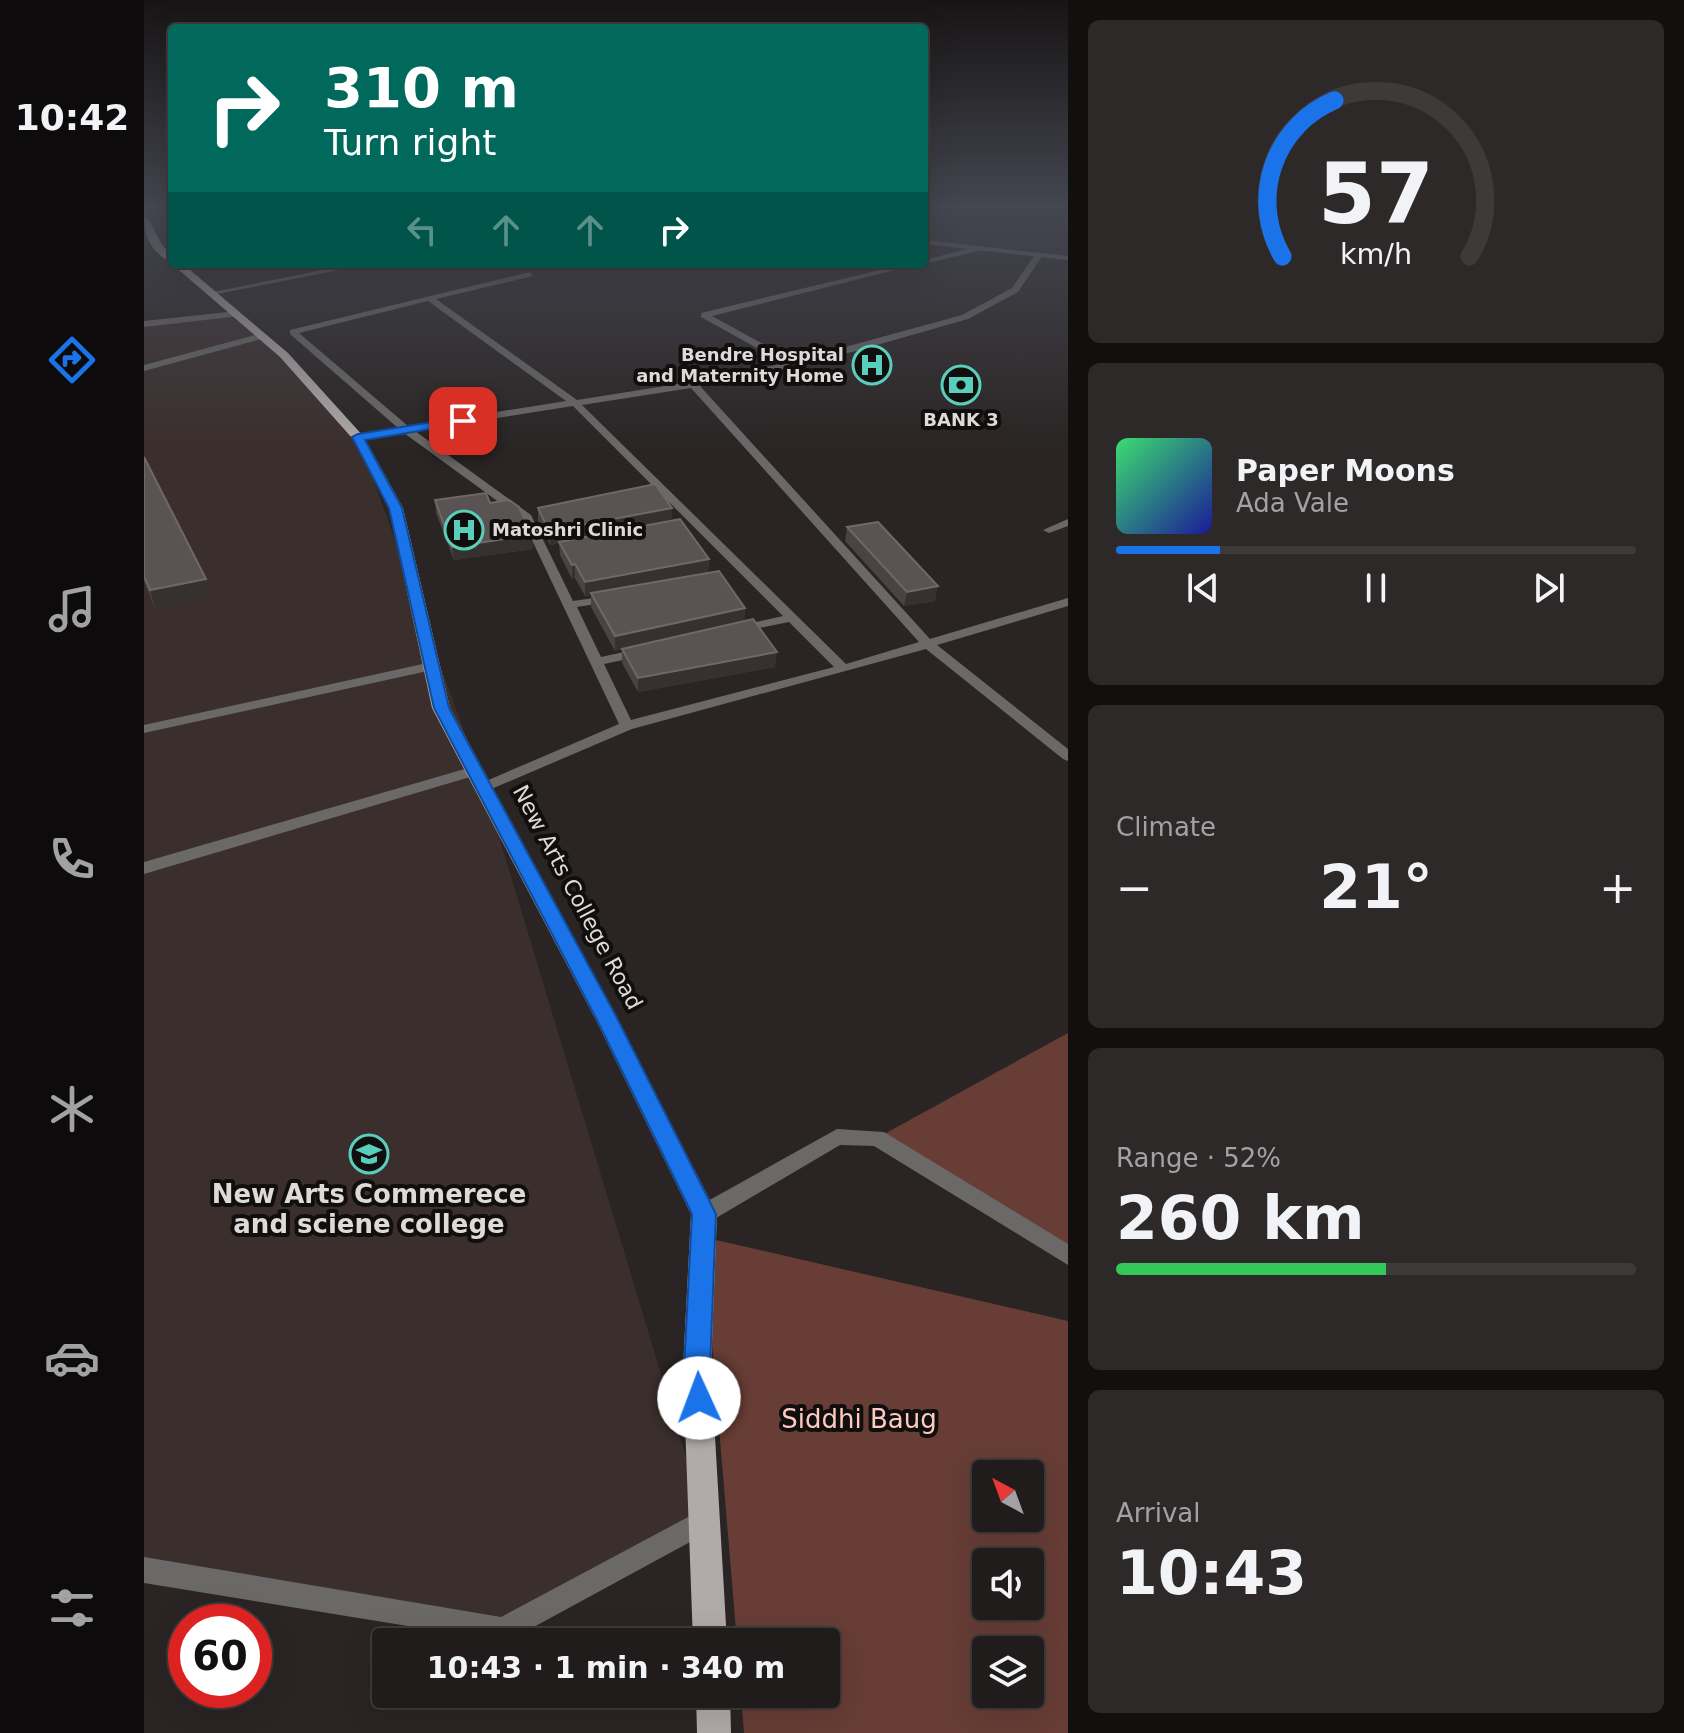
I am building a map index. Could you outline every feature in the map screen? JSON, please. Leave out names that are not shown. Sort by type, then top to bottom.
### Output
[{"type":"main road","name":"New Arts College Road","points":[[205,287],[284,355],[358,437],[396,508],[441,708],[608,1022],[704,1214],[697,1368],[709,1628]]},
{"type":"main road","points":[[713,1708],[714,1733]]},
{"type":"street","points":[[212,293],[244,287]]},
{"type":"street","points":[[476,287],[293,332],[407,430],[527,517],[627,726]]},
{"type":"street","points":[[793,364],[704,315],[820,287]]},
{"type":"street","points":[[358,437],[694,385],[793,364],[965,317],[1017,287]]},
{"type":"street","points":[[429,298],[575,403],[843,669]]},
{"type":"street","points":[[144,324],[237,314]]},
{"type":"street","points":[[144,368],[262,336]]},
{"type":"street","points":[[694,385],[928,644],[1068,756]]},
{"type":"street","points":[[646,492],[661,489]]},
{"type":"street","points":[[527,517],[542,514]]},
{"type":"street","points":[[1049,530],[1068,522]]},
{"type":"street","points":[[680,526],[695,523]]},
{"type":"street","points":[[544,552],[559,549]]},
{"type":"street","points":[[731,576],[746,573]]},
{"type":"street","points":[[569,605],[628,595]]},
{"type":"street","points":[[144,868],[479,779],[627,726],[843,669],[1066,604]]},
{"type":"street","points":[[732,632],[792,618]]},
{"type":"street","points":[[597,662],[657,649]]},
{"type":"street","points":[[144,729],[432,666]]},
{"type":"street","points":[[704,1214],[837,1137],[877,1138],[1068,1255]]},
{"type":"street","points":[[144,1570],[503,1630],[705,1520]]},
{"type":"shaded area","name":"New Arts Commerece and sciene college","points":[[237,314],[358,437],[484,787],[705,1520],[507,1628],[491,1628],[144,1570],[144,324]]},
{"type":"green space","points":[[1068,1033],[1068,1248],[877,1138]]},
{"type":"green space","name":"Siddhi Baug","points":[[703,1237],[1068,1321],[1068,1733],[744,1733],[742,1708],[840,1708],[840,1628],[736,1628]]},
{"type":"building","points":[[144,457],[206,579],[150,590],[144,576]]},
{"type":"building","points":[[655,484],[672,508],[549,531],[538,508]]},
{"type":"building","points":[[486,493],[490,503],[509,500],[519,507],[532,535],[452,547],[435,500]]},
{"type":"building","points":[[680,519],[709,559],[585,582],[559,542]]},
{"type":"building","points":[[878,522],[938,586],[907,592],[847,527]]},
{"type":"building","points":[[719,571],[745,608],[615,636],[591,593]]},
{"type":"building","points":[[753,619],[777,652],[638,678],[622,649]]},
{"type":"place","name":"Bendre Hospital and Maternity Home","points":[[872,365]]},
{"type":"place","name":"BANK 3","points":[[961,385]]},
{"type":"place","name":"Matoshri Clinic","points":[[464,530]]},
{"type":"place","name":"New Arts Commerece and sciene college","points":[[369,1154]]},
{"type":"route","points":[[463,421],[358,437],[396,508],[441,708],[608,1022],[704,1214],[697,1368],[699,1398]]}]
